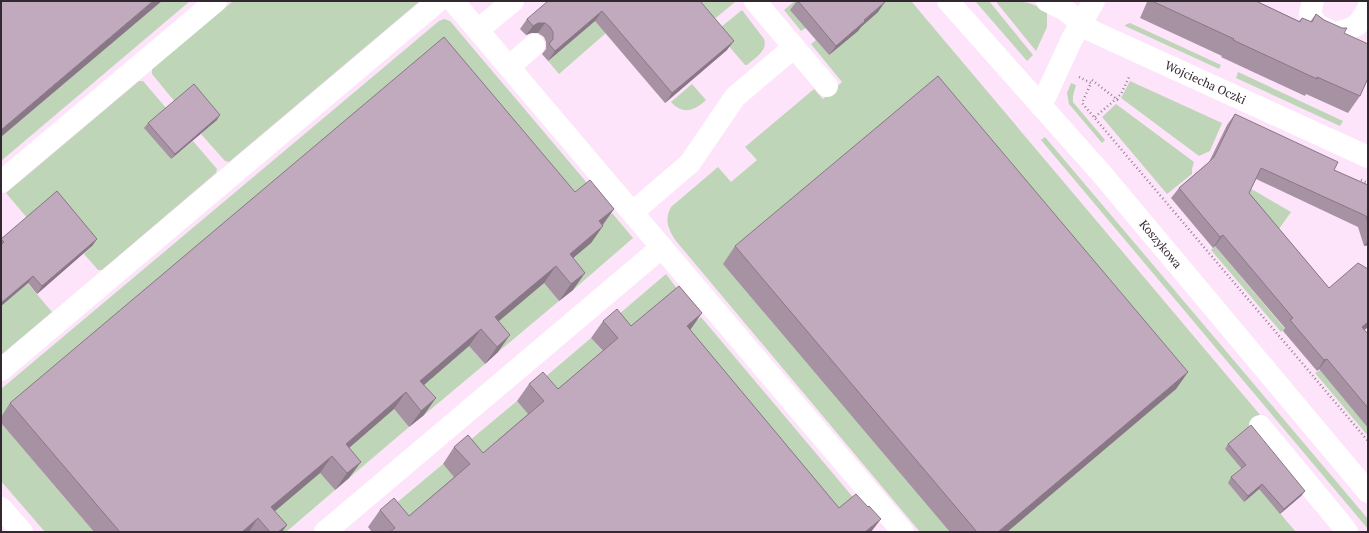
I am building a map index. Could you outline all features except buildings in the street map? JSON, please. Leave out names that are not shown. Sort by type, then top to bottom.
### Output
[{"type":"street","points":[[1,182],[216,1]]},
{"type":"street","points":[[1,370],[438,1]]},
{"type":"street","points":[[453,1],[903,532]]},
{"type":"street","points":[[478,30],[513,1]]},
{"type":"street","points":[[755,1],[827,86]]},
{"type":"street","name":"Koszykowa","points":[[948,1],[1100,173],[1368,492]]},
{"type":"street","name":"Wojciecha Oczki","points":[[1047,1],[1065,10],[1081,24],[1092,31],[1368,157]]},
{"type":"street","points":[[1041,106],[1072,39],[1094,1]]},
{"type":"street","points":[[1312,1],[1310,14],[1317,25],[1335,33],[1347,30],[1357,25],[1368,8]]},
{"type":"street","points":[[509,67],[534,45]]},
{"type":"street","points":[[633,212],[690,163],[735,97],[794,47]]},
{"type":"street","points":[[325,532],[662,247]]},
{"type":"street","points":[[1260,426],[1347,532]]},
{"type":"street","points":[[1,508],[22,532]]},
{"type":"path","points":[[1073,75],[1091,83],[1082,103],[1368,441]]},
{"type":"path","points":[[1095,117],[1118,100],[1130,75]]},
{"type":"path","points":[[1092,80],[1118,100]]},
{"type":"green space","points":[[162,1],[190,1],[1,161],[1,137]]},
{"type":"green space","points":[[233,1],[420,1],[229,162],[225,161],[201,134],[217,120],[175,102],[152,74],[152,69]]},
{"type":"green space","points":[[685,1],[735,1],[735,2],[706,26]]},
{"type":"green space","points":[[795,1],[801,1],[806,28],[801,31],[784,10]]},
{"type":"green space","points":[[869,1],[911,1],[1359,532],[1355,532],[1259,419],[1243,470],[1296,532],[1007,532],[1176,389],[950,532],[920,532],[676,241],[669,228],[667,220],[671,207],[718,167],[731,182],[757,160],[745,147],[814,89],[823,99],[842,82],[811,44],[816,40],[829,55]]},
{"type":"green space","points":[[975,1],[989,1],[1033,55],[1027,61]]},
{"type":"green space","points":[[997,1],[1017,1],[1030,3],[1047,13],[1047,27],[1036,51],[997,3]]},
{"type":"green space","points":[[742,10],[764,39],[765,43],[760,54],[747,65],[745,65],[716,31]]},
{"type":"green space","points":[[444,19],[450,21],[593,190],[1,418],[1,389],[439,21]]},
{"type":"green space","points":[[595,21],[606,33],[559,74],[548,61]]},
{"type":"green space","points":[[1130,23],[1221,65],[1219,69],[1125,26]]},
{"type":"green space","points":[[1238,72],[1343,121],[1340,126],[1236,78]]},
{"type":"green space","points":[[139,81],[143,81],[167,109],[145,128],[171,159],[193,141],[217,169],[216,173],[102,270],[98,270],[84,254],[92,246],[28,219],[6,193]]},
{"type":"green space","points":[[1130,81],[1222,123],[1210,151],[1199,156],[1121,98]]},
{"type":"green space","points":[[1071,83],[1076,85],[1073,102],[1105,140],[1102,143],[1069,104],[1067,93]]},
{"type":"green space","points":[[692,84],[706,100],[697,107],[688,110],[680,109],[675,106],[671,102]]},
{"type":"green space","points":[[1116,104],[1194,162],[1192,174],[1167,194],[1102,117]]},
{"type":"green space","points":[[1045,137],[1368,519],[1368,529],[1041,140]]},
{"type":"green space","points":[[1238,184],[1255,191],[1291,212],[1274,236]]},
{"type":"green space","points":[[612,213],[633,238],[573,290],[558,271],[591,243],[600,223]]},
{"type":"green space","points":[[1215,246],[1285,329],[1281,332],[1211,250]]},
{"type":"green space","points":[[1,252],[52,312],[1,355]]},
{"type":"green space","points":[[666,274],[681,294],[688,328],[701,317],[857,502],[831,522],[619,343],[605,326]]},
{"type":"green space","points":[[544,283],[559,301],[498,352],[483,334]]},
{"type":"green space","points":[[591,338],[606,355],[546,406],[531,389]]},
{"type":"green space","points":[[469,346],[485,364],[424,415],[409,398]]},
{"type":"green space","points":[[1320,370],[1368,428],[1368,436],[1315,373]]},
{"type":"green space","points":[[517,401],[532,418],[471,470],[456,452]]},
{"type":"green space","points":[[394,409],[409,427],[349,478],[334,461]]},
{"type":"green space","points":[[1,423],[94,532],[45,532],[1,481]]},
{"type":"green space","points":[[443,464],[458,481],[398,532],[382,515]]},
{"type":"green space","points":[[320,473],[335,490],[286,532],[266,532],[259,524]]}]
